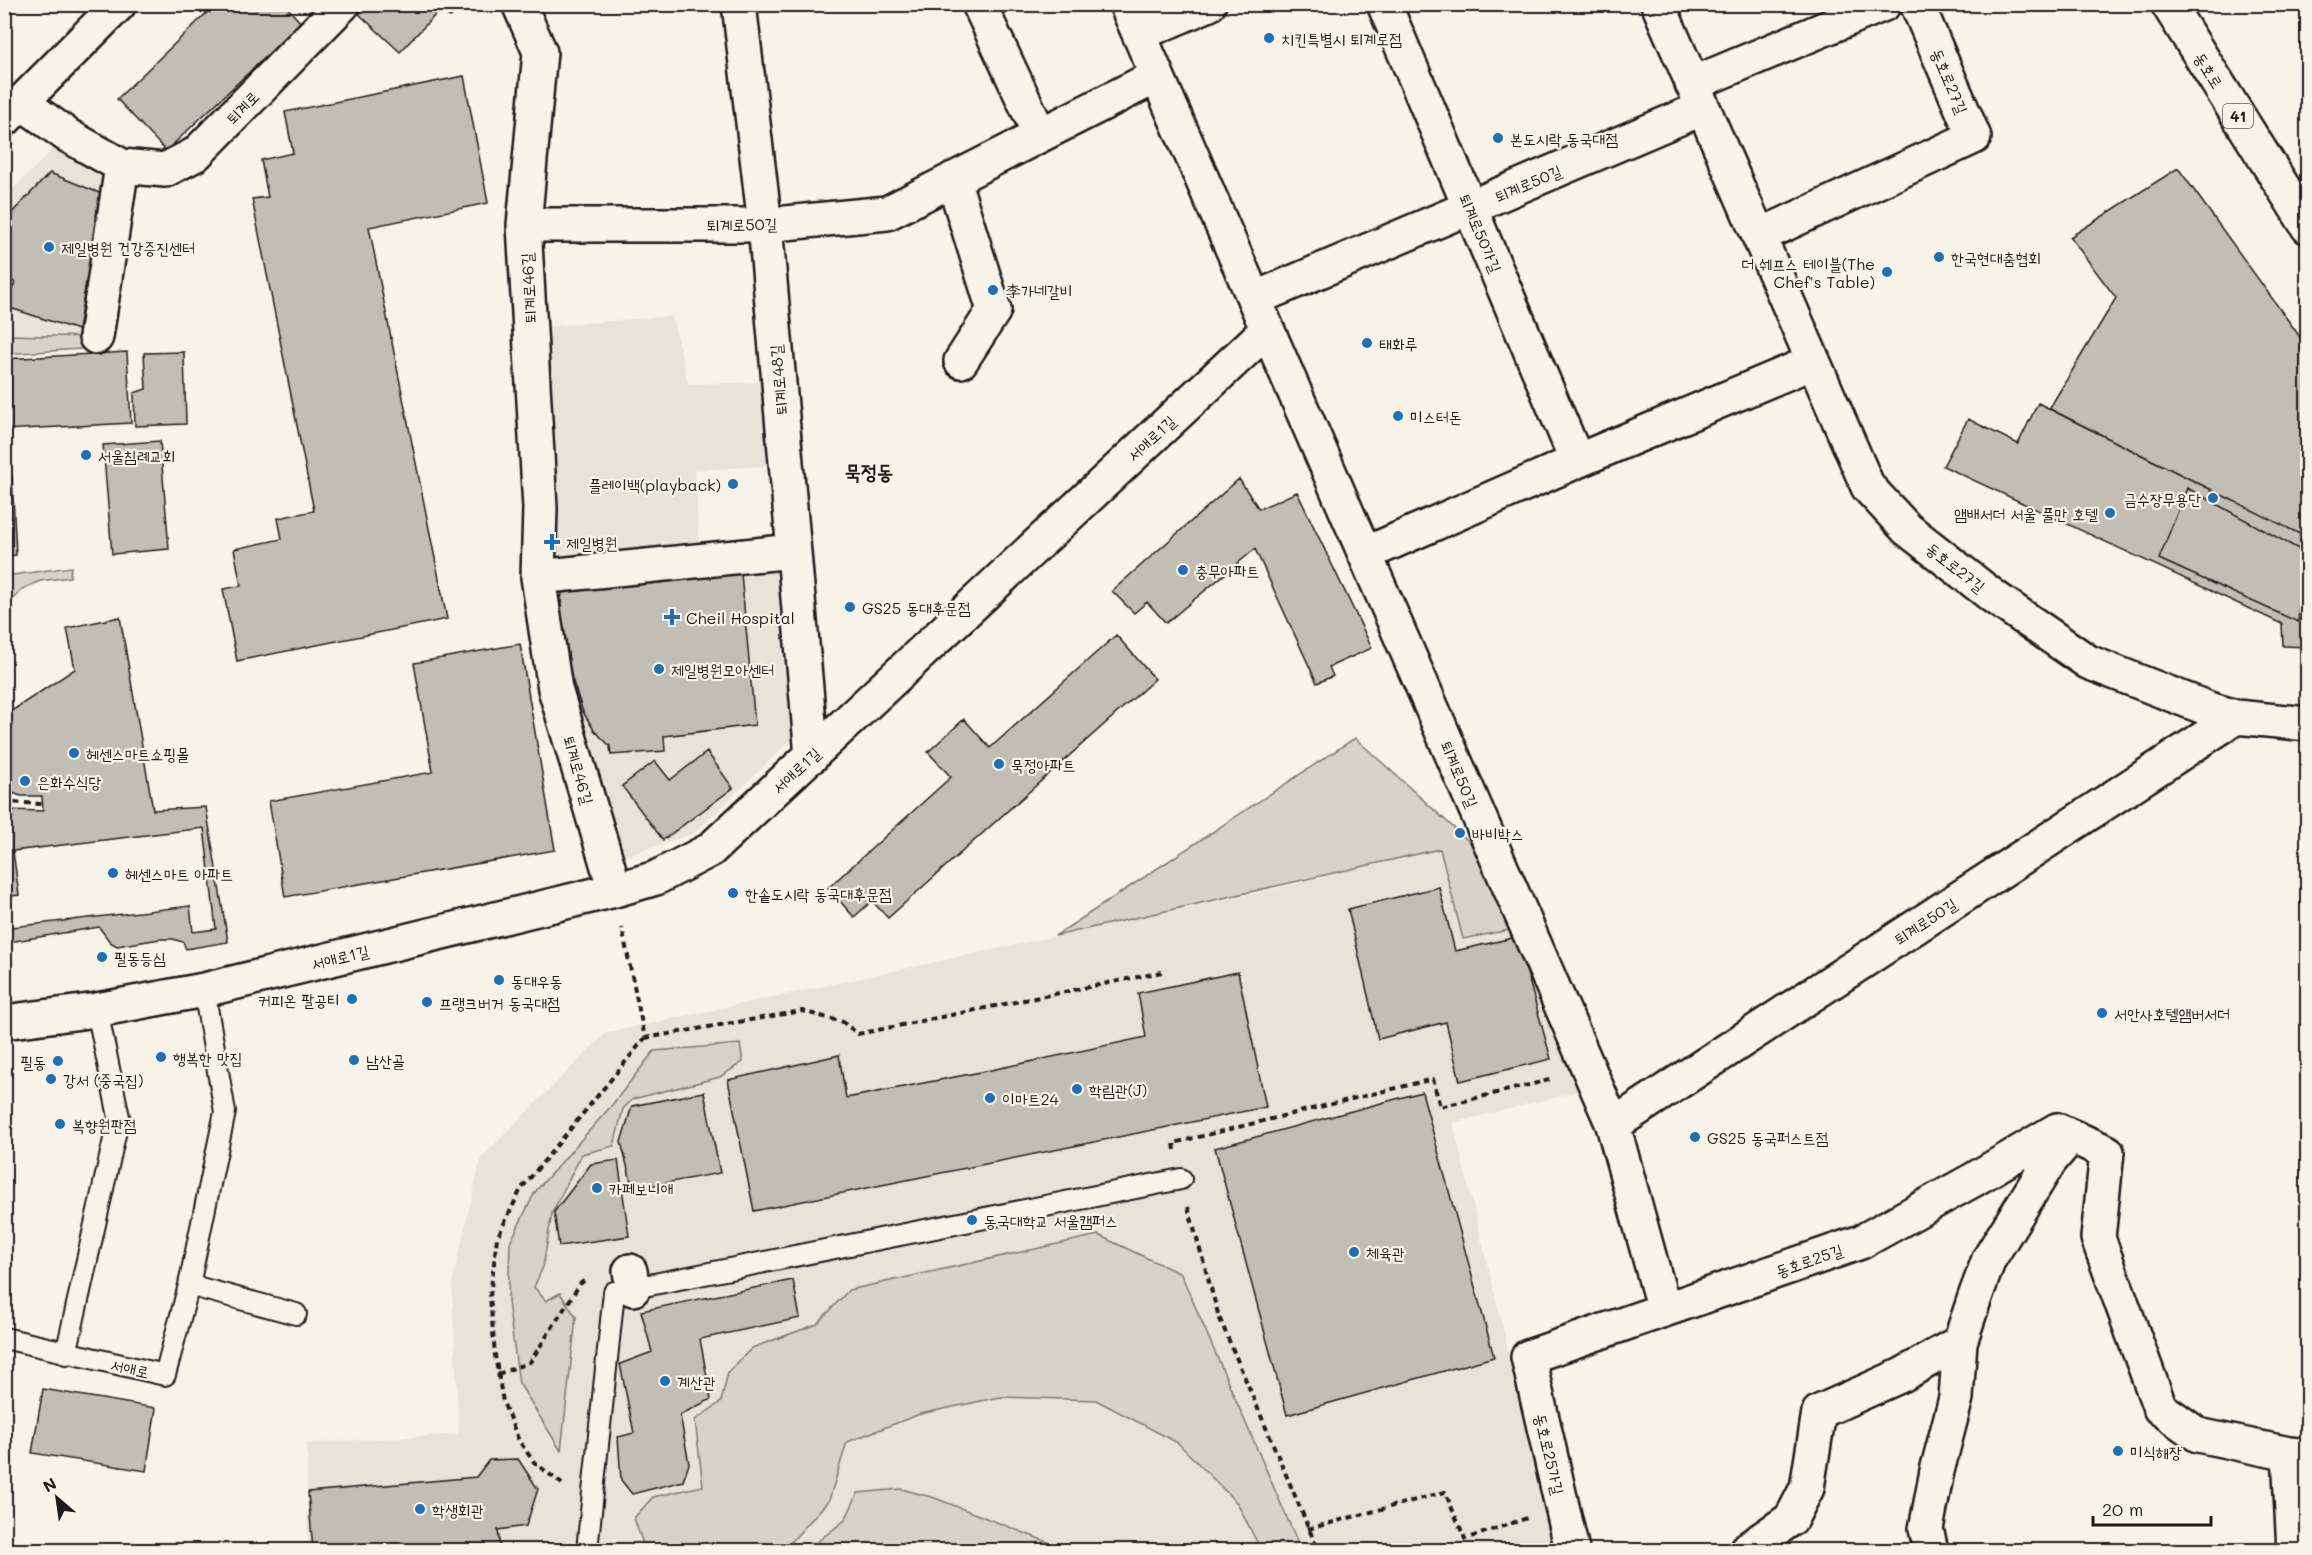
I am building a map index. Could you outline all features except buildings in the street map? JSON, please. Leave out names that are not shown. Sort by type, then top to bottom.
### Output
[{"type":"street","name":"퇴계로","points":[[118,4],[13,111],[67,135],[122,166],[165,170],[196,154],[343,4]]},
{"type":"street","name":"퇴계로46길","points":[[519,4],[540,52],[524,225],[540,508],[538,577],[555,689],[615,890]]},
{"type":"street","name":"퇴계로48길","points":[[739,4],[765,225],[812,756]]},
{"type":"street","points":[[979,4],[1040,135]]},
{"type":"street","name":"퇴계로50길","points":[[1126,4],[1613,1125],[1664,1310]]},
{"type":"street","points":[[1139,34],[1209,4]]},
{"type":"street","name":"퇴계로50가길","points":[[1384,4],[1576,461]]},
{"type":"street","name":"동호로27길","points":[[1658,4],[1868,488],[1907,528],[1994,597],[2088,662],[2209,709],[2236,717],[2307,724]]},
{"type":"street","points":[[1698,96],[1884,4]]},
{"type":"street","name":"동호로27길","points":[[1759,236],[1974,137],[1917,4]]},
{"type":"street","name":"동호로","points":[[2168,4],[2307,227]]},
{"type":"street","name":"퇴계로50길","points":[[524,225],[765,225],[887,213],[1157,76]]},
{"type":"street","name":"퇴계로50길","points":[[1254,299],[1470,208],[1698,96]]},
{"type":"street","points":[[96,337],[122,166]]},
{"type":"street","points":[[952,179],[994,310],[961,361]]},
{"type":"street","name":"서애로1길","points":[[4,1022],[97,1010],[204,990],[615,890],[656,878],[710,850],[1267,330]]},
{"type":"street","points":[[1365,554],[1576,461],[1813,362]]},
{"type":"street","points":[[538,577],[793,551]]},
{"type":"street","name":"퇴계로50길","points":[[1613,1125],[2236,717]]},
{"type":"street","name":"동호로25길","points":[[1528,1357],[1861,1242],[2057,1130],[2107,1152],[2098,1238],[2160,1408],[2198,1435],[2298,1455],[2294,1551]]},
{"type":"street","points":[[1931,1551],[1926,1529],[1937,1470],[1956,1398],[1960,1342],[1989,1259],[2050,1161],[2071,1136]]},
{"type":"street","points":[[1746,1551],[1791,1519],[1807,1488],[1819,1412],[1902,1375],[1960,1342]]},
{"type":"street","name":"동호로25가길","points":[[1528,1357],[1572,1551]]},
{"type":"lane","points":[[204,990],[225,1112],[189,1286],[296,1314]]},
{"type":"lane","points":[[66,1354],[119,1117],[97,1010]]},
{"type":"lane","points":[[587,1551],[614,1292],[632,1280],[1181,1179]]},
{"type":"lane","name":"서애로","points":[[4,1338],[165,1375],[189,1286]]},
{"type":"path","points":[[4,802],[42,804]]},
{"type":"path","points":[[615,890],[645,1038]]},
{"type":"path","points":[[591,1506],[534,1462],[519,1441],[503,1402],[490,1296],[496,1238],[522,1189],[645,1038],[802,1011],[843,1022],[858,1034],[1162,972]]},
{"type":"path","points":[[1318,1551],[1219,1317],[1181,1179],[1174,1143],[1433,1079],[1440,1107],[1555,1079]]},
{"type":"path","points":[[498,1374],[530,1362],[580,1284]]},
{"type":"path","points":[[1308,1529],[1445,1492],[1466,1539],[1562,1506]]},
{"type":"shaded area","points":[[67,135],[122,166],[96,337],[5,335],[4,198]]},
{"type":"shaded area","name":"Cheil Hospital","points":[[672,316],[688,384],[779,382],[786,465],[695,470],[700,560],[793,551],[808,723],[695,833],[621,858],[555,689],[537,327]]},
{"type":"shaded area","points":[[5,335],[96,337],[96,348],[5,354]]},
{"type":"shaded area","points":[[71,567],[70,577],[40,581],[22,589],[5,608],[5,576]]},
{"type":"shaded area","points":[[1355,738],[1476,848],[1520,928],[1463,939],[1440,849],[1055,936]]},
{"type":"shaded area","name":"동국대학교 서울캠퍼스","points":[[1440,849],[1463,939],[1520,928],[1580,1091],[1453,1123],[1557,1550],[308,1550],[307,1443],[459,1434],[452,1283],[481,1158],[606,1033],[1265,891]]},
{"type":"shaded area","points":[[740,1044],[743,1062],[720,1077],[633,1099],[623,1109],[614,1146],[582,1154],[552,1213],[543,1267],[534,1287],[546,1301],[560,1293],[576,1317],[561,1451],[519,1383],[508,1302],[510,1243],[535,1192],[612,1105],[654,1051]]},
{"type":"shaded area","points":[[1098,1235],[1181,1274],[1301,1550],[1261,1550],[1237,1503],[1178,1443],[1096,1400],[1000,1397],[920,1414],[847,1442],[829,1500],[784,1550],[645,1550],[634,1518],[653,1497],[703,1486],[695,1420],[721,1402],[728,1372],[752,1348],[817,1324],[849,1290]]},
{"type":"shaded area","points":[[901,1489],[935,1498],[1068,1550],[807,1550],[845,1520],[858,1493]]},
{"type":"place","name":"치킨특별시 퇴계로점","points":[[1269,38]]},
{"type":"place","name":"본도시락 동국대점","points":[[1498,138]]},
{"type":"place","name":"제일병원 건강증진센터","points":[[49,247]]},
{"type":"place","name":"한국현대춤협회","points":[[1939,257]]},
{"type":"place","name":"더 쉐프스 테이블(The Chef's Table)","points":[[1887,272]]},
{"type":"place","name":"李가네갈비","points":[[993,290]]},
{"type":"place","name":"태화루","points":[[1367,343]]},
{"type":"place","name":"미스터돈","points":[[1398,416]]},
{"type":"place","name":"서울침례교회","points":[[86,455]]},
{"type":"place","name":"플레이백(playback)","points":[[733,484]]},
{"type":"place","name":"금수장무용단","points":[[2213,498]]},
{"type":"place","name":"앰배서더 서울 풀만 호텔","points":[[2110,513]]},
{"type":"place","name":"제일병원","points":[[552,542]]},
{"type":"place","name":"충무아파트","points":[[1183,570]]},
{"type":"place","name":"GS25 동대후문점","points":[[850,607]]},
{"type":"place","name":"Cheil Hospital","points":[[672,617]]},
{"type":"place","name":"제일병원모아센터","points":[[659,669]]},
{"type":"place","name":"헤센스마트쇼핑몰","points":[[74,753]]},
{"type":"place","name":"묵정아파트","points":[[999,764]]},
{"type":"place","name":"은화수식당","points":[[25,781]]},
{"type":"place","name":"바비박스","points":[[1460,833]]},
{"type":"place","name":"헤센스마트 아파트","points":[[113,873]]},
{"type":"place","name":"한솥도시락 동국대후문점","points":[[733,893]]},
{"type":"place","name":"필동등심","points":[[102,957]]},
{"type":"place","name":"동대우동","points":[[499,980]]},
{"type":"place","name":"커피온 팔공티","points":[[352,999]]},
{"type":"place","name":"프랭크버거 동국대점","points":[[427,1002]]},
{"type":"place","name":"서안사호텔앰버서더","points":[[2102,1013]]},
{"type":"place","name":"행복한 맛집","points":[[161,1057]]},
{"type":"place","name":"남산골","points":[[354,1060]]},
{"type":"place","name":"필동","points":[[58,1061]]},
{"type":"place","name":"강서 (중국집)","points":[[51,1079]]},
{"type":"place","name":"학림관(J)","points":[[1077,1089]]},
{"type":"place","name":"이마트24","points":[[990,1098]]},
{"type":"place","name":"복향원판점","points":[[60,1124]]},
{"type":"place","name":"GS25 동국퍼스트점","points":[[1695,1137]]},
{"type":"place","name":"카페보니애","points":[[597,1188]]},
{"type":"place","name":"동국대학교 서울캠퍼스","points":[[972,1220]]},
{"type":"place","name":"체육관","points":[[1354,1252]]},
{"type":"place","name":"계산관","points":[[665,1381]]},
{"type":"place","name":"미식해장","points":[[2118,1451]]},
{"type":"place","name":"학생회관","points":[[420,1509]]},
{"type":"district","name":"묵정동","points":[[869,471]]}]
